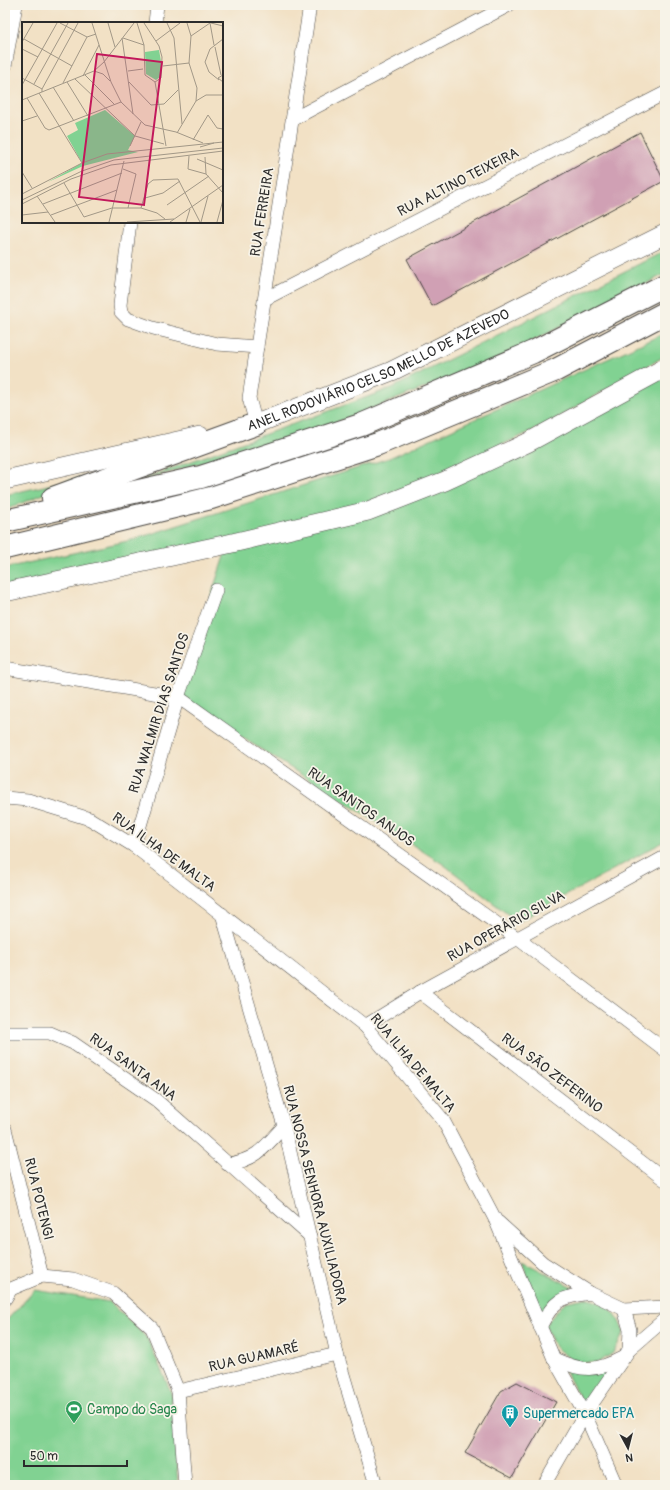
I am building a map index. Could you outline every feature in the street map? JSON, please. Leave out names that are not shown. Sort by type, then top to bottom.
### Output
[{"type":"highway","points":[[5,521],[201,477],[362,425],[532,352],[665,285]]},
{"type":"highway","points":[[5,548],[211,498],[378,444],[556,370],[665,314]]},
{"type":"highway","points":[[5,516],[256,424]]},
{"type":"main road","name":"ANEL RODOVIÁRIO CELSO MELLO DE AZEVEDO","points":[[5,480],[256,424],[392,371],[665,234]]},
{"type":"main road","points":[[5,592],[228,544],[368,511],[445,481],[527,443],[665,368]]},
{"type":"street","points":[[5,66],[16,5]]},
{"type":"street","points":[[155,22],[157,5]]},
{"type":"street","name":"RUA FERREIRA","points":[[256,424],[249,398],[310,5]]},
{"type":"street","points":[[293,119],[509,5]]},
{"type":"street","name":"RUA ALTINO TEIXEIRA","points":[[265,299],[665,93]]},
{"type":"street","points":[[130,223],[120,305],[121,312],[128,319],[152,328],[217,344],[257,347]]},
{"type":"street","name":"RUA WALMIR DIAS SANTOS","points":[[134,846],[178,697],[216,590]]},
{"type":"street","name":"RUA SANTOS ANJOS","points":[[5,668],[178,697],[517,938],[665,1050]]},
{"type":"street","name":"RUA ILHA DE MALTA","points":[[5,798],[28,800],[90,819],[134,846],[365,1026],[443,1120],[495,1219],[554,1359],[585,1414],[616,1485]]},
{"type":"street","name":"RUA OPERÁRIO SILVA","points":[[365,1026],[420,992],[665,857]]},
{"type":"street","name":"RUA NOSSA SENHORA AUXILIADORA","points":[[222,914],[284,1126],[337,1354],[376,1485]]},
{"type":"street","name":"RUA SÃO ZEFERINO","points":[[420,992],[665,1180]]},
{"type":"street","name":"RUA SANTA ANA","points":[[5,1033],[50,1033],[73,1043],[156,1100],[310,1236]]},
{"type":"street","points":[[227,1164],[250,1159],[263,1150],[284,1126]]},
{"type":"street","name":"RUA POTENGI","points":[[5,1129],[42,1276]]},
{"type":"street","points":[[495,1219],[543,1263],[590,1293],[624,1309],[665,1307]]},
{"type":"street","points":[[5,1299],[11,1289],[42,1276],[73,1278],[113,1293],[152,1328],[178,1391],[185,1485]]},
{"type":"street","points":[[540,1327],[550,1309],[567,1296],[590,1293]]},
{"type":"street","points":[[544,1485],[585,1414],[627,1353],[630,1330],[624,1309]]},
{"type":"street","points":[[554,1359],[570,1366],[591,1370],[612,1364],[627,1353],[665,1319]]},
{"type":"street","name":"RUA GUAMARÉ","points":[[178,1391],[337,1354]]},
{"type":"green space","points":[[665,251],[665,274],[491,362],[322,428],[126,485],[392,388]]},
{"type":"green space","points":[[665,333],[665,356],[541,427],[371,504],[445,481],[665,368],[665,841],[518,922],[443,864],[178,697],[228,544],[5,586],[5,568],[132,540],[389,458]]},
{"type":"green space","points":[[87,476],[5,510],[5,495]]},
{"type":"green space","points":[[522,1261],[574,1288],[563,1293],[541,1315]]},
{"type":"green space","name":"Campo do Saga","points":[[35,1290],[110,1302],[147,1338],[171,1392],[178,1485],[5,1485],[5,1322]]},
{"type":"green space","points":[[585,1298],[600,1303],[610,1310],[618,1319],[624,1333],[613,1353],[598,1363],[574,1362],[555,1347],[545,1325],[565,1302]]},
{"type":"green space","points":[[563,1367],[608,1369],[587,1411]]},
{"type":"building","points":[[640,132],[664,181],[432,306],[407,259]]},
{"type":"building","name":"Supermercado EPA","points":[[517,1382],[556,1402],[512,1478],[465,1453],[501,1391]]},
{"type":"place","name":"Campo do Saga","points":[[74,1424]]},
{"type":"place","name":"Supermercado EPA","points":[[510,1428]]}]
